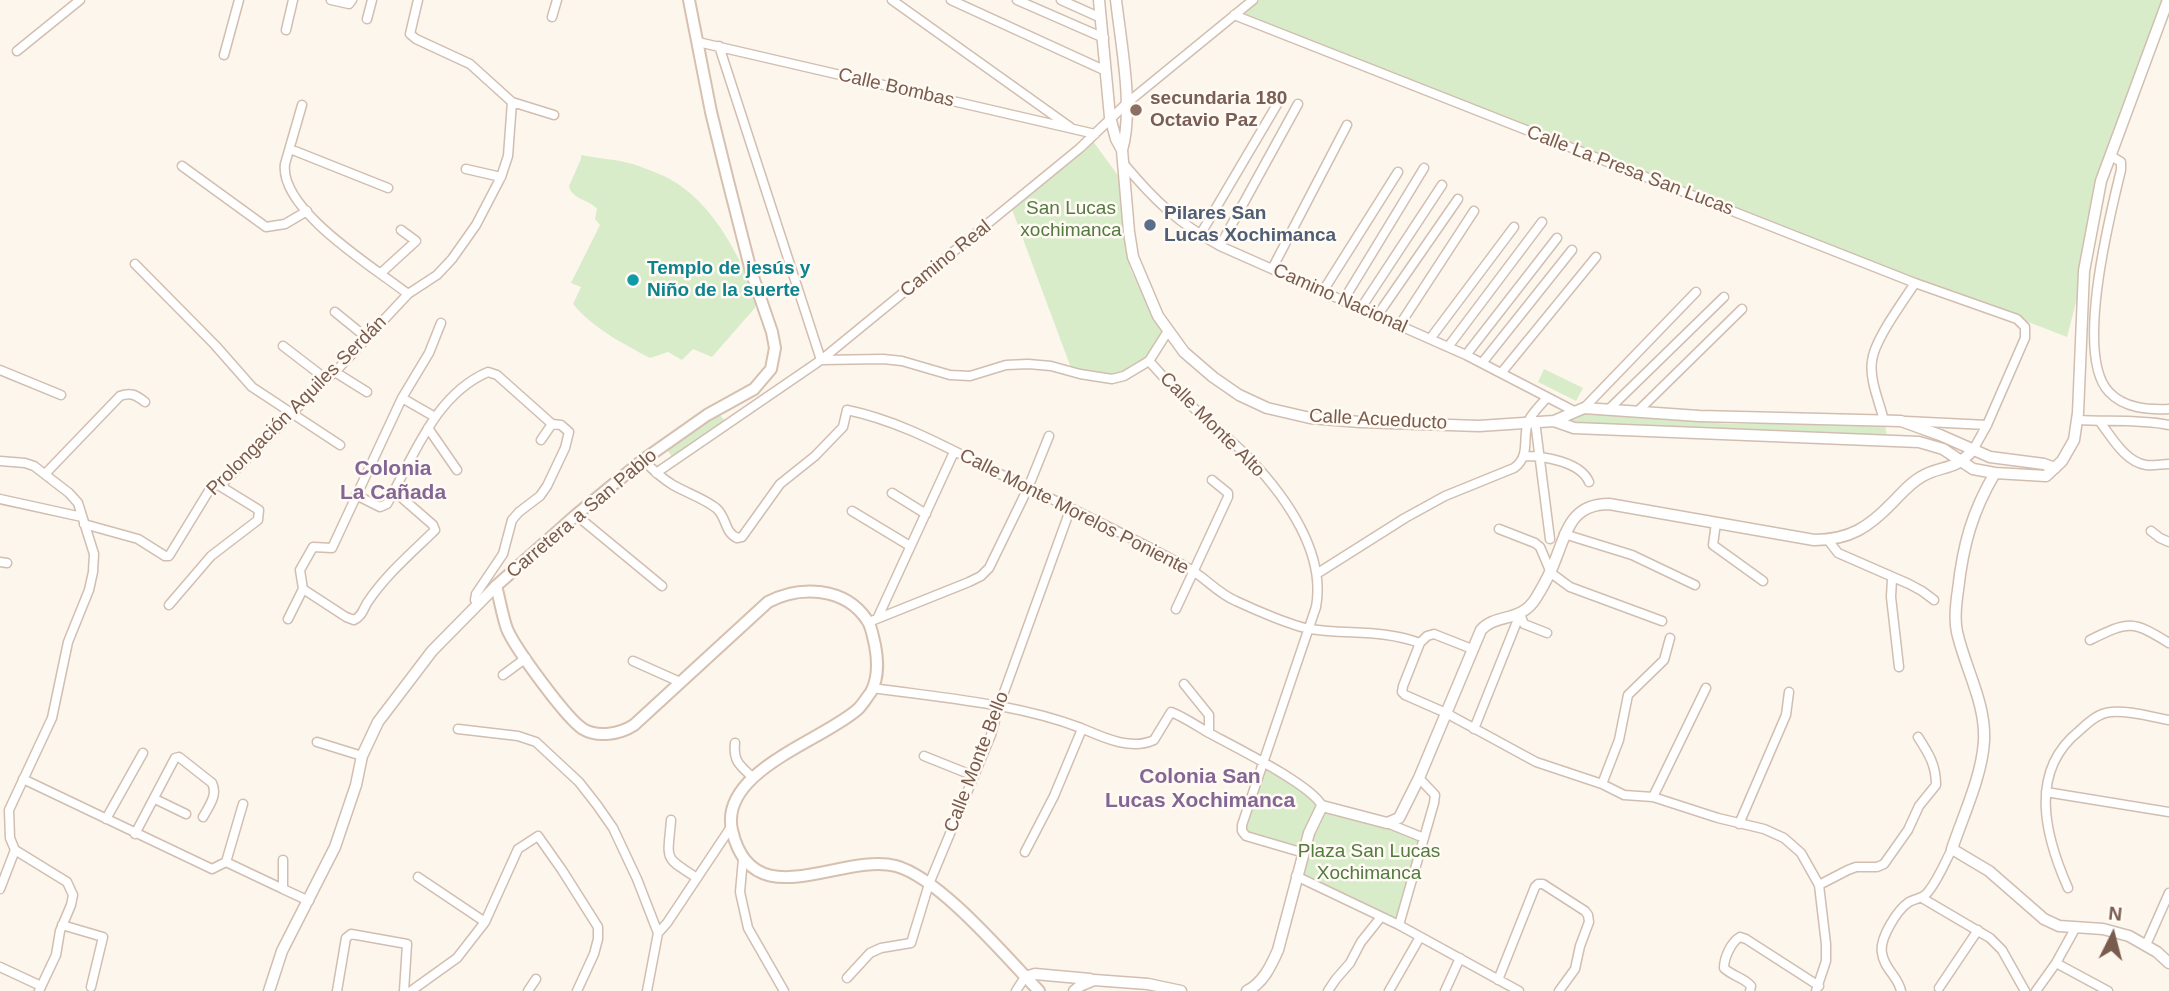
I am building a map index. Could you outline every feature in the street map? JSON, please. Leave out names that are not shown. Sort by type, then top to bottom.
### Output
[{"type":"main road","name":"Carretera a San Pablo","points":[[689,0],[727,177],[751,271],[772,332],[775,348],[771,369],[754,389],[707,415],[643,460],[496,586],[507,628],[571,719],[584,730],[611,734],[634,725],[768,602],[782,595],[819,591],[831,594],[842,598],[873,619]]},
{"type":"main road","points":[[873,619],[878,669],[873,688],[859,709],[752,778],[735,802],[731,827],[737,849],[743,859],[761,872],[778,877],[806,877],[846,867],[882,864],[897,866],[929,884],[958,908],[1039,991]]},
{"type":"street","points":[[17,51],[80,0]]},
{"type":"street","points":[[223,55],[239,0]]},
{"type":"street","points":[[286,30],[293,0]]},
{"type":"street","points":[[331,0],[345,4],[352,0]]},
{"type":"street","points":[[367,19],[372,0]]},
{"type":"street","points":[[418,0],[410,34],[470,64],[512,102],[554,115]]},
{"type":"street","points":[[552,17],[557,0]]},
{"type":"street","points":[[892,0],[1075,131]]},
{"type":"street","points":[[951,0],[1106,71]]},
{"type":"street","points":[[1017,0],[1104,38]]},
{"type":"street","points":[[1061,0],[1101,18]]},
{"type":"street","name":"Calle Acueducto","points":[[1099,0],[1110,117],[1122,150],[1133,257],[1158,316],[1184,352],[1239,395],[1267,408],[1310,418],[1360,422],[1479,426],[1554,421],[1574,428],[1894,440],[1932,444],[1973,470]]},
{"type":"street","name":"Calle Acueducto","points":[[1116,0],[1127,103],[1126,137],[1122,150]]},
{"type":"street","name":"Camino Real","points":[[656,472],[821,360],[1253,0]]},
{"type":"street","points":[[1973,470],[2046,476],[2062,461],[2074,440],[2084,271],[2101,181],[2168,0]]},
{"type":"street","name":"Calle La Presa San Lucas","points":[[1234,15],[1915,283],[2017,319],[2025,327],[2025,338],[1987,425]]},
{"type":"street","name":"Calle Bombas","points":[[698,42],[1095,134]]},
{"type":"street","points":[[719,46],[821,360]]},
{"type":"street","points":[[1200,235],[1282,96]]},
{"type":"street","name":"Prolongación Aquiles Serdán","points":[[83,520],[138,539],[169,556],[210,489],[216,485],[220,486],[335,372],[408,294],[437,275],[452,259],[476,225],[501,177],[509,147],[512,102]]},
{"type":"street","points":[[1220,246],[1298,104]]},
{"type":"street","points":[[302,105],[284,174],[287,185],[307,211],[337,242],[408,294]]},
{"type":"street","points":[[1272,269],[1347,125]]},
{"type":"street","points":[[290,149],[388,188]]},
{"type":"street","points":[[2111,156],[2121,162],[2121,170],[2097,286],[2094,340],[2097,370],[2106,390],[2122,402],[2130,406],[2169,409]]},
{"type":"street","name":"Camino Nacional","points":[[1124,164],[1146,191],[1172,216],[1220,246],[1466,355],[1547,397],[1579,409]]},
{"type":"street","points":[[182,166],[266,227],[285,224],[307,211]]},
{"type":"street","points":[[1343,301],[1424,168]]},
{"type":"street","points":[[466,169],[501,177]]},
{"type":"street","points":[[1323,291],[1398,172]]},
{"type":"street","points":[[1361,308],[1442,185]]},
{"type":"street","points":[[1377,316],[1458,199]]},
{"type":"street","points":[[1399,326],[1474,211]]},
{"type":"street","points":[[1448,347],[1542,222]]},
{"type":"street","points":[[1430,339],[1514,227]]},
{"type":"street","points":[[382,273],[416,241],[401,230]]},
{"type":"street","points":[[1466,355],[1556,238]]},
{"type":"street","points":[[1482,363],[1572,250]]},
{"type":"street","points":[[1502,372],[1596,257]]},
{"type":"street","points":[[135,264],[215,345],[252,387],[340,445]]},
{"type":"street","points":[[1894,440],[1892,421],[1872,374],[1871,362],[1875,348],[1915,283]]},
{"type":"street","points":[[1579,409],[1696,292]]},
{"type":"street","points":[[1608,410],[1724,297]]},
{"type":"street","points":[[1637,412],[1742,309]]},
{"type":"street","points":[[335,312],[367,338]]},
{"type":"street","points":[[288,619],[303,589],[300,570],[313,547],[332,548],[402,398],[429,353],[440,323]]},
{"type":"street","name":"Calle Monte Alto","points":[[821,360],[893,360],[950,375],[970,376],[1006,365],[1028,364],[1112,379],[1124,376],[1149,361],[1168,331]]},
{"type":"street","points":[[284,346],[326,379]]},
{"type":"street","name":"Calle Monte Alto","points":[[1149,361],[1174,389],[1242,451],[1270,482],[1286,503],[1307,542],[1318,573],[1319,592],[1316,607],[1241,825],[1245,836],[1304,853]]},
{"type":"street","points":[[0,370],[61,395]]},
{"type":"street","points":[[335,372],[367,392]]},
{"type":"street","points":[[356,495],[383,507],[446,402],[470,382],[488,372],[496,375],[552,424],[561,425],[569,432],[565,448],[547,486],[540,496],[512,520],[503,554],[476,594],[477,604]]},
{"type":"street","points":[[45,474],[120,396],[127,393],[136,395],[145,402]]},
{"type":"street","points":[[1318,573],[1445,496],[1520,464],[1525,456],[1531,421],[1547,397]]},
{"type":"street","points":[[402,398],[435,417]]},
{"type":"street","points":[[1387,823],[1399,818],[1419,778],[1472,649],[1486,625],[1520,614],[1531,605],[1550,573],[1564,534],[1575,517],[1591,507],[1609,504],[1814,540],[1828,540],[1867,526],[1913,482],[1926,474],[1963,462],[1987,425],[1735,418],[1579,409]]},
{"type":"street","name":"Calle Acueducto","points":[[1554,421],[1579,409]]},
{"type":"street","name":"Calle Monte Morelos Poniente","points":[[656,472],[673,485],[717,509],[724,517],[732,536],[742,537],[780,484],[843,427],[847,410],[866,414],[909,429],[1147,546],[1193,570],[1223,595],[1308,629],[1390,634],[1420,643],[1427,636],[1434,634],[1472,649]]},
{"type":"street","points":[[2077,420],[2129,420],[2169,425]]},
{"type":"street","points":[[1531,421],[1540,456],[1550,539]]},
{"type":"street","points":[[1892,421],[1940,435],[1990,457],[2044,464],[2055,468]]},
{"type":"street","points":[[2100,422],[2124,452],[2136,461],[2145,465],[2169,464]]},
{"type":"street","points":[[541,440],[552,424]]},
{"type":"street","points":[[428,428],[457,470]]},
{"type":"street","points":[[873,619],[981,576],[994,559],[1049,436]]},
{"type":"street","points":[[873,619],[911,547],[954,452]]},
{"type":"street","points":[[1525,456],[1540,456],[1577,468],[1586,474],[1589,482]]},
{"type":"street","points":[[643,460],[656,472]]},
{"type":"street","points":[[0,461],[25,463],[45,474],[69,493],[78,503],[94,554],[89,590],[68,642],[52,718],[9,810],[10,838],[15,850],[67,882],[73,895],[71,905],[62,925],[56,955],[40,988],[0,967]]},
{"type":"street","points":[[2012,474],[2015,461]]},
{"type":"street","points":[[1973,470],[1984,491]]},
{"type":"street","points":[[1901,991],[1899,982],[1885,964],[1881,945],[1891,923],[1905,906],[1910,901],[1922,898],[1929,891],[1952,849],[1982,755],[1984,740],[1979,703],[1956,629],[1956,600],[1968,530],[1984,491],[1995,473]]},
{"type":"street","points":[[1176,609],[1228,497],[1228,493],[1212,480]]},
{"type":"street","points":[[169,605],[211,555],[258,520],[259,510],[220,486]]},
{"type":"street","points":[[303,589],[346,617],[354,620],[360,617],[391,572],[435,530],[433,525],[394,491]]},
{"type":"street","points":[[892,493],[926,514]]},
{"type":"street","points":[[0,499],[83,520]]},
{"type":"street","name":"Calle Monte Bello","points":[[847,978],[870,953],[881,948],[911,943],[929,884],[991,735],[1070,510]]},
{"type":"street","points":[[852,511],[911,547]]},
{"type":"street","points":[[576,515],[662,586]]},
{"type":"street","points":[[1716,523],[1713,545],[1763,581]]},
{"type":"street","points":[[1499,529],[1540,547],[1550,573],[1570,587],[1662,621]]},
{"type":"street","points":[[2151,531],[2169,542]]},
{"type":"street","points":[[1564,534],[1632,555],[1695,585]]},
{"type":"street","points":[[1828,540],[1838,553],[1922,591],[1934,600]]},
{"type":"street","points":[[1892,579],[1891,597],[1899,667]]},
{"type":"street","points":[[269,991],[282,951],[335,847],[356,785],[362,756],[378,722],[432,650],[496,586]]},
{"type":"street","points":[[1520,614],[1524,624],[1547,633]]},
{"type":"street","points":[[1474,729],[1520,614]]},
{"type":"street","points":[[2090,640],[2118,626],[2133,624],[2169,643]]},
{"type":"street","points":[[1602,783],[1619,740],[1628,695],[1664,660],[1670,638]]},
{"type":"street","points":[[1420,643],[1402,692],[1536,762],[1602,783],[1624,795],[1653,797],[1774,833],[1801,853],[1819,885],[1826,961],[1818,988],[1740,937],[1735,940],[1723,964],[1729,973],[1748,982],[1752,986],[1750,991]]},
{"type":"street","points":[[503,675],[526,658]]},
{"type":"street","points":[[633,662],[680,682]]},
{"type":"street","points":[[1184,684],[1209,715],[1209,733]]},
{"type":"street","points":[[873,688],[999,706],[1051,717],[1113,741],[1132,743],[1149,743],[1154,740],[1171,712],[1263,762],[1310,792],[1319,799],[1322,806]]},
{"type":"street","points":[[1653,797],[1706,688]]},
{"type":"street","points":[[1739,824],[1786,715],[1789,692]]},
{"type":"street","points":[[2068,888],[2059,868],[2048,824],[2046,792],[2049,773],[2059,752],[2071,737],[2103,714],[2119,712],[2169,720]]},
{"type":"street","points":[[458,729],[526,737],[536,742],[561,765],[585,790],[613,828],[637,878],[658,933]]},
{"type":"street","points":[[1025,852],[1054,796],[1082,729]]},
{"type":"street","points":[[1819,885],[1848,870],[1884,864],[1908,830],[1919,806],[1936,785],[1932,759],[1918,737]]},
{"type":"street","points":[[317,742],[362,756]]},
{"type":"street","points":[[735,743],[734,755],[752,778]]},
{"type":"street","points":[[106,819],[143,752]]},
{"type":"street","points":[[924,756],[974,776]]},
{"type":"street","points":[[135,834],[175,758],[182,758],[212,783],[215,789],[214,797],[203,817]]},
{"type":"street","points":[[1399,925],[1434,803],[1435,795],[1419,778]]},
{"type":"street","points":[[23,779],[212,869],[226,862],[243,804]]},
{"type":"street","points":[[2046,792],[2169,812]]},
{"type":"street","points":[[155,799],[186,814]]},
{"type":"street","points":[[1322,806],[1387,823],[1424,838]]},
{"type":"street","points":[[1247,991],[1257,986],[1272,965],[1312,823],[1322,806]]},
{"type":"street","points":[[671,820],[668,856],[671,862],[697,878]]},
{"type":"street","points":[[647,991],[658,933],[731,827]]},
{"type":"street","points":[[411,991],[457,958],[485,922],[518,849],[538,836],[598,927],[594,954],[577,991]]},
{"type":"street","points":[[1952,849],[1989,872],[2044,919],[2059,926],[2116,932],[2146,945],[2169,963]]},
{"type":"street","points":[[0,889],[4,866],[15,850]]},
{"type":"street","points":[[743,859],[740,892],[742,909],[748,928],[784,991]]},
{"type":"street","points":[[283,860],[283,890]]},
{"type":"street","points":[[226,862],[309,901]]},
{"type":"street","points":[[1297,876],[1399,925],[1519,991]]},
{"type":"street","points":[[418,877],[485,922]]},
{"type":"street","points":[[1498,980],[1535,887],[1543,884],[1588,915],[1589,922],[1575,969],[1559,991]]},
{"type":"street","points":[[2146,945],[2169,893]]},
{"type":"street","points":[[1922,898],[1990,938],[2002,950],[2025,991]]},
{"type":"street","points":[[1328,991],[1381,917]]},
{"type":"street","points":[[62,925],[103,937],[91,987]]},
{"type":"street","points":[[2036,991],[2056,963],[2076,927]]},
{"type":"street","points":[[1939,988],[1978,930]]},
{"type":"street","points":[[337,991],[346,938],[351,934],[407,944],[404,991]]},
{"type":"street","points":[[1389,991],[1420,937]]},
{"type":"street","points":[[1445,991],[1460,958]]},
{"type":"street","points":[[2056,963],[2108,991]]},
{"type":"street","points":[[1016,991],[1025,977],[1035,974],[1148,984],[1181,991]]},
{"type":"street","points":[[528,991],[536,979]]},
{"type":"street","points":[[1074,991],[1094,980]]},
{"type":"green space","points":[[1257,0],[2162,0],[2101,181],[2084,271],[2067,337],[1377,69],[1241,13]]},
{"type":"green space","name":"San Lucas xochimanca","points":[[1090,137],[1119,177],[1123,232],[1130,268],[1162,332],[1146,358],[1120,375],[1099,375],[1071,368],[1010,204]]},
{"type":"green space","points":[[581,155],[632,164],[674,181],[705,208],[726,237],[744,270],[757,303],[712,357],[693,349],[682,360],[668,352],[650,358],[599,328],[573,304],[581,287],[571,283],[600,225],[595,219],[597,209],[577,197],[569,186]]},
{"type":"green space","points":[[1544,369],[1583,388],[1576,401],[1538,382]]},
{"type":"green space","points":[[1585,413],[1730,424],[1885,424],[1887,438],[1586,426],[1567,419]]},
{"type":"green space","points":[[719,414],[726,422],[673,458],[667,450]]},
{"type":"green space","name":"Plaza San Lucas Xochimanca","points":[[1263,762],[1319,799],[1322,806],[1424,838],[1399,925],[1297,876],[1304,853],[1242,831]]},
{"type":"place","name":"secundaria 180 Octavio Paz","points":[[1136,110]]},
{"type":"place","name":"Pilares San Lucas Xochimanca","points":[[1150,225]]},
{"type":"place","name":"Templo de jesús y Niño de la suerte","points":[[633,280]]},
{"type":"district","name":"Colonia La Cañada","points":[[393,481]]},
{"type":"district","name":"Colonia San Lucas Xochimanca","points":[[1200,789]]}]
